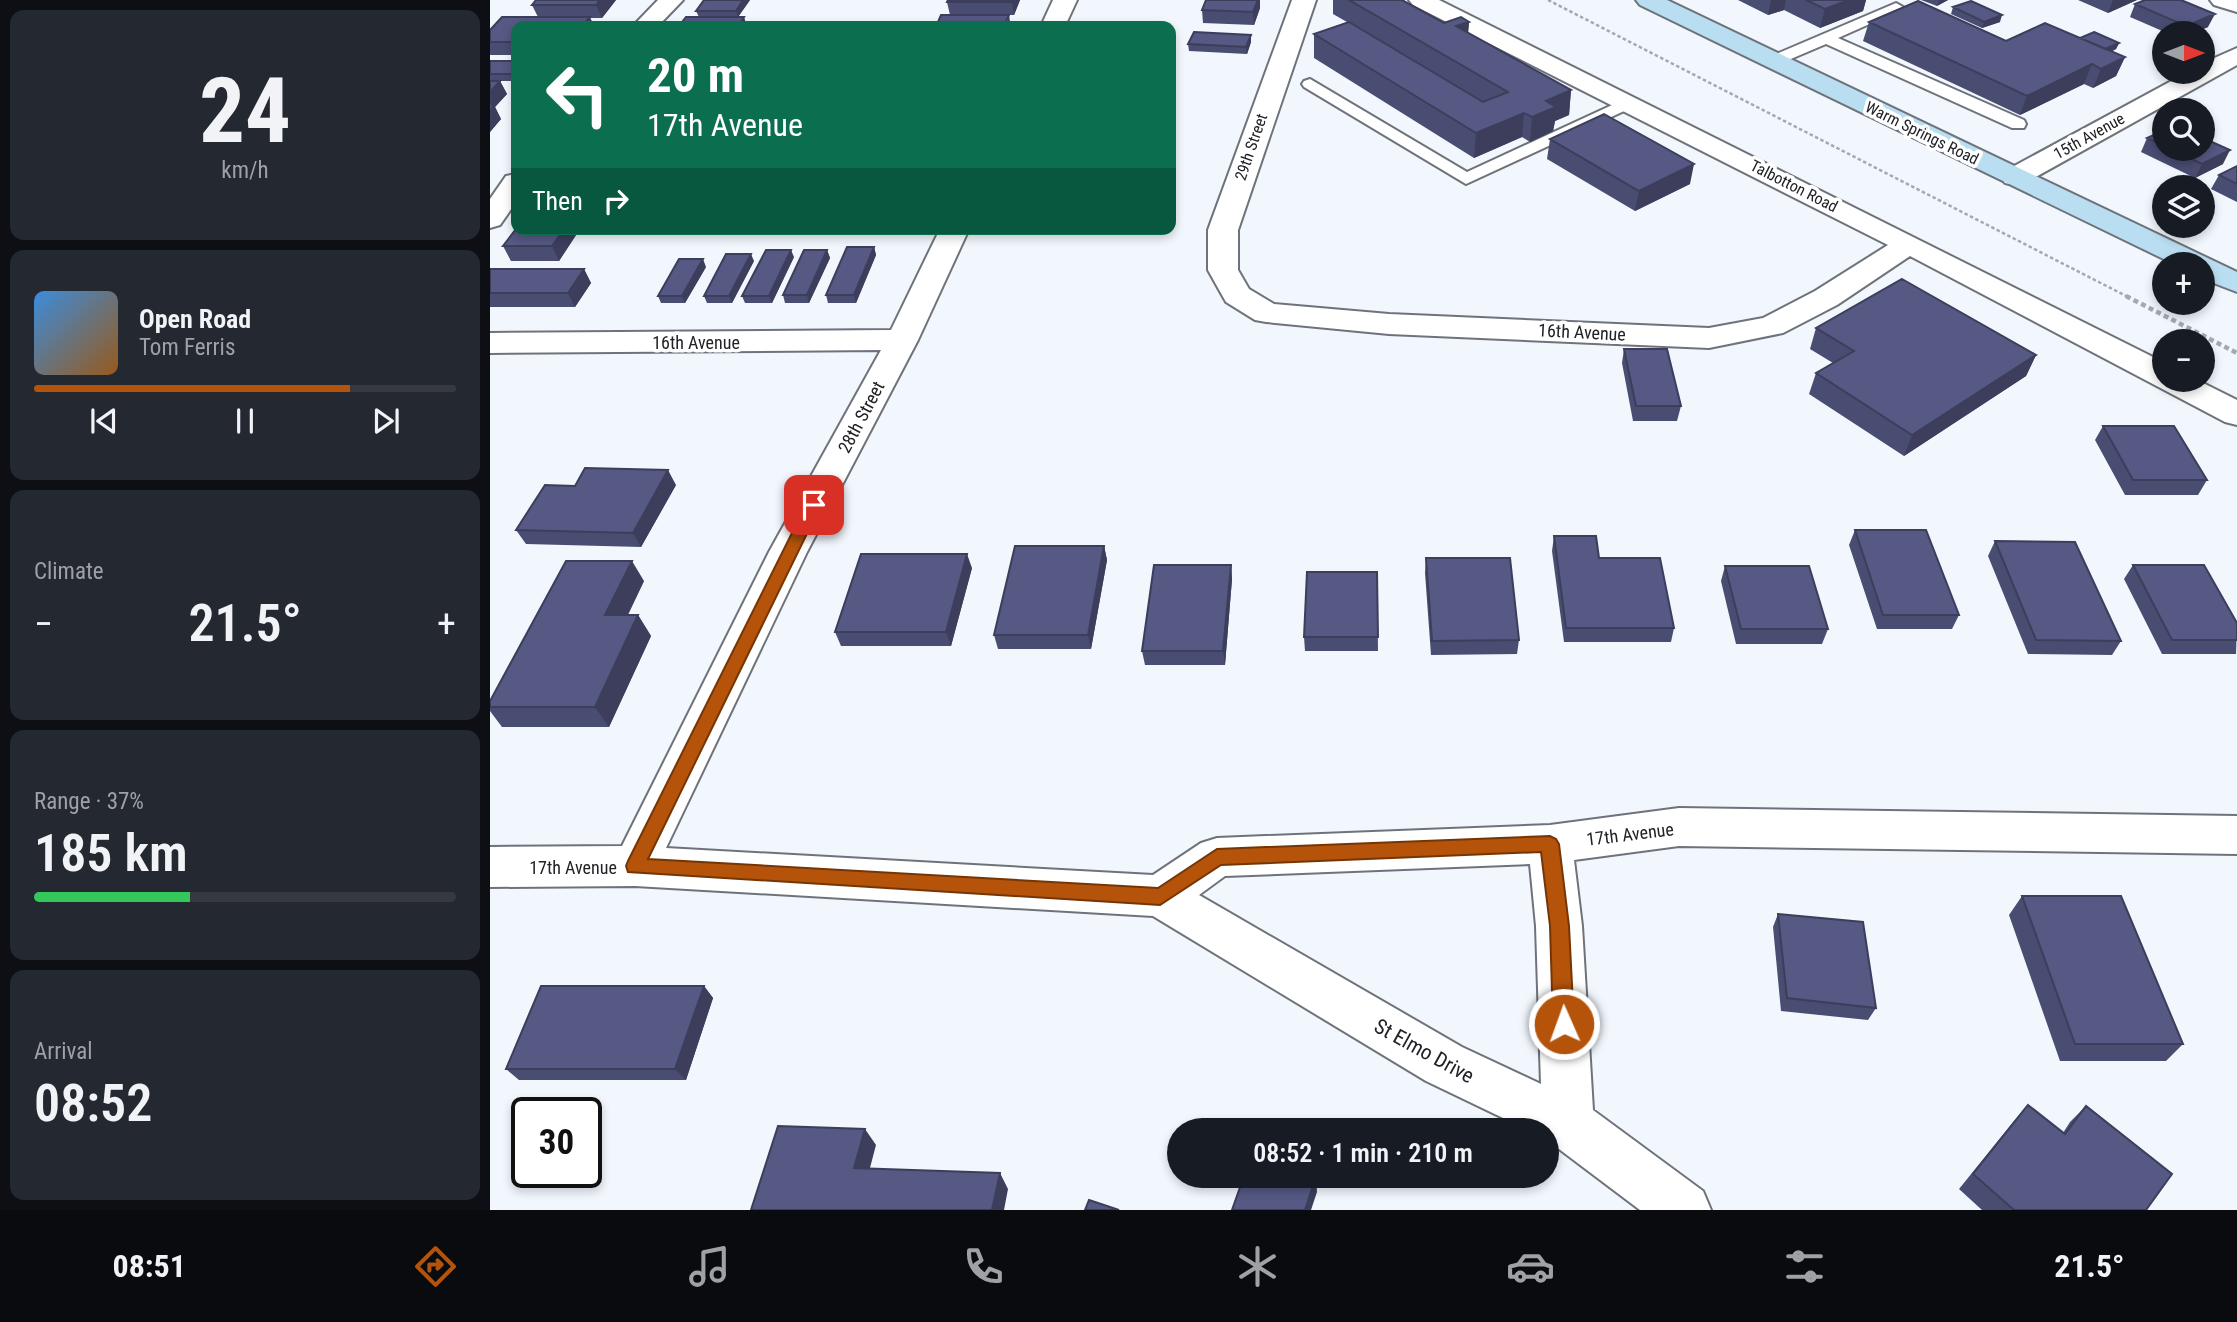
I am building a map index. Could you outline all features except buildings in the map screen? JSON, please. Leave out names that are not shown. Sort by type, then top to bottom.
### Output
[{"type":"main road","name":"Warm Springs Road","points":[[1648,0],[2172,252]]},
{"type":"main road","points":[[2215,273],[2237,283]]},
{"type":"street","points":[[650,21],[671,0]]},
{"type":"street","points":[[1054,21],[1065,0]]},
{"type":"street","name":"29th Street","points":[[1237,295],[1223,270],[1223,230],[1304,0]]},
{"type":"street","name":"Talbotton Road","points":[[1421,0],[1909,244],[2152,369]]},
{"type":"street","points":[[2222,0],[2237,5]]},
{"type":"street","name":"15th Avenue","points":[[2015,177],[2237,55]]},
{"type":"street","points":[[490,219],[511,189]]},
{"type":"street","name":"28th Street","points":[[635,866],[788,552],[902,340],[952,235]]},
{"type":"street","name":"16th Avenue","points":[[1237,295],[1266,313],[1389,324],[1709,338],[1772,326],[1826,298],[1909,244]]},
{"type":"street","name":"16th Avenue","points":[[490,343],[902,340]]},
{"type":"street","points":[[2194,392],[2237,414]]},
{"type":"street","name":"17th Avenue","points":[[490,867],[635,866],[1160,896],[1217,857],[1550,844],[1679,828],[2237,835]]},
{"type":"street","points":[[1550,844],[1559,926],[1568,1123]]},
{"type":"street","name":"St Elmo Drive","points":[[1160,896],[1444,1065],[1568,1123],[1684,1210]]},
{"type":"lane","points":[[1773,61],[1902,4]]},
{"type":"lane","points":[[1826,38],[2018,124]]},
{"type":"lane","points":[[1310,84],[1466,179],[1629,103]]},
{"type":"path","points":[[1548,0],[2237,353]]},
{"type":"route","points":[[814,505],[788,552],[635,866],[1160,896],[1217,857],[1550,844],[1559,926],[1564,1024]]}]
